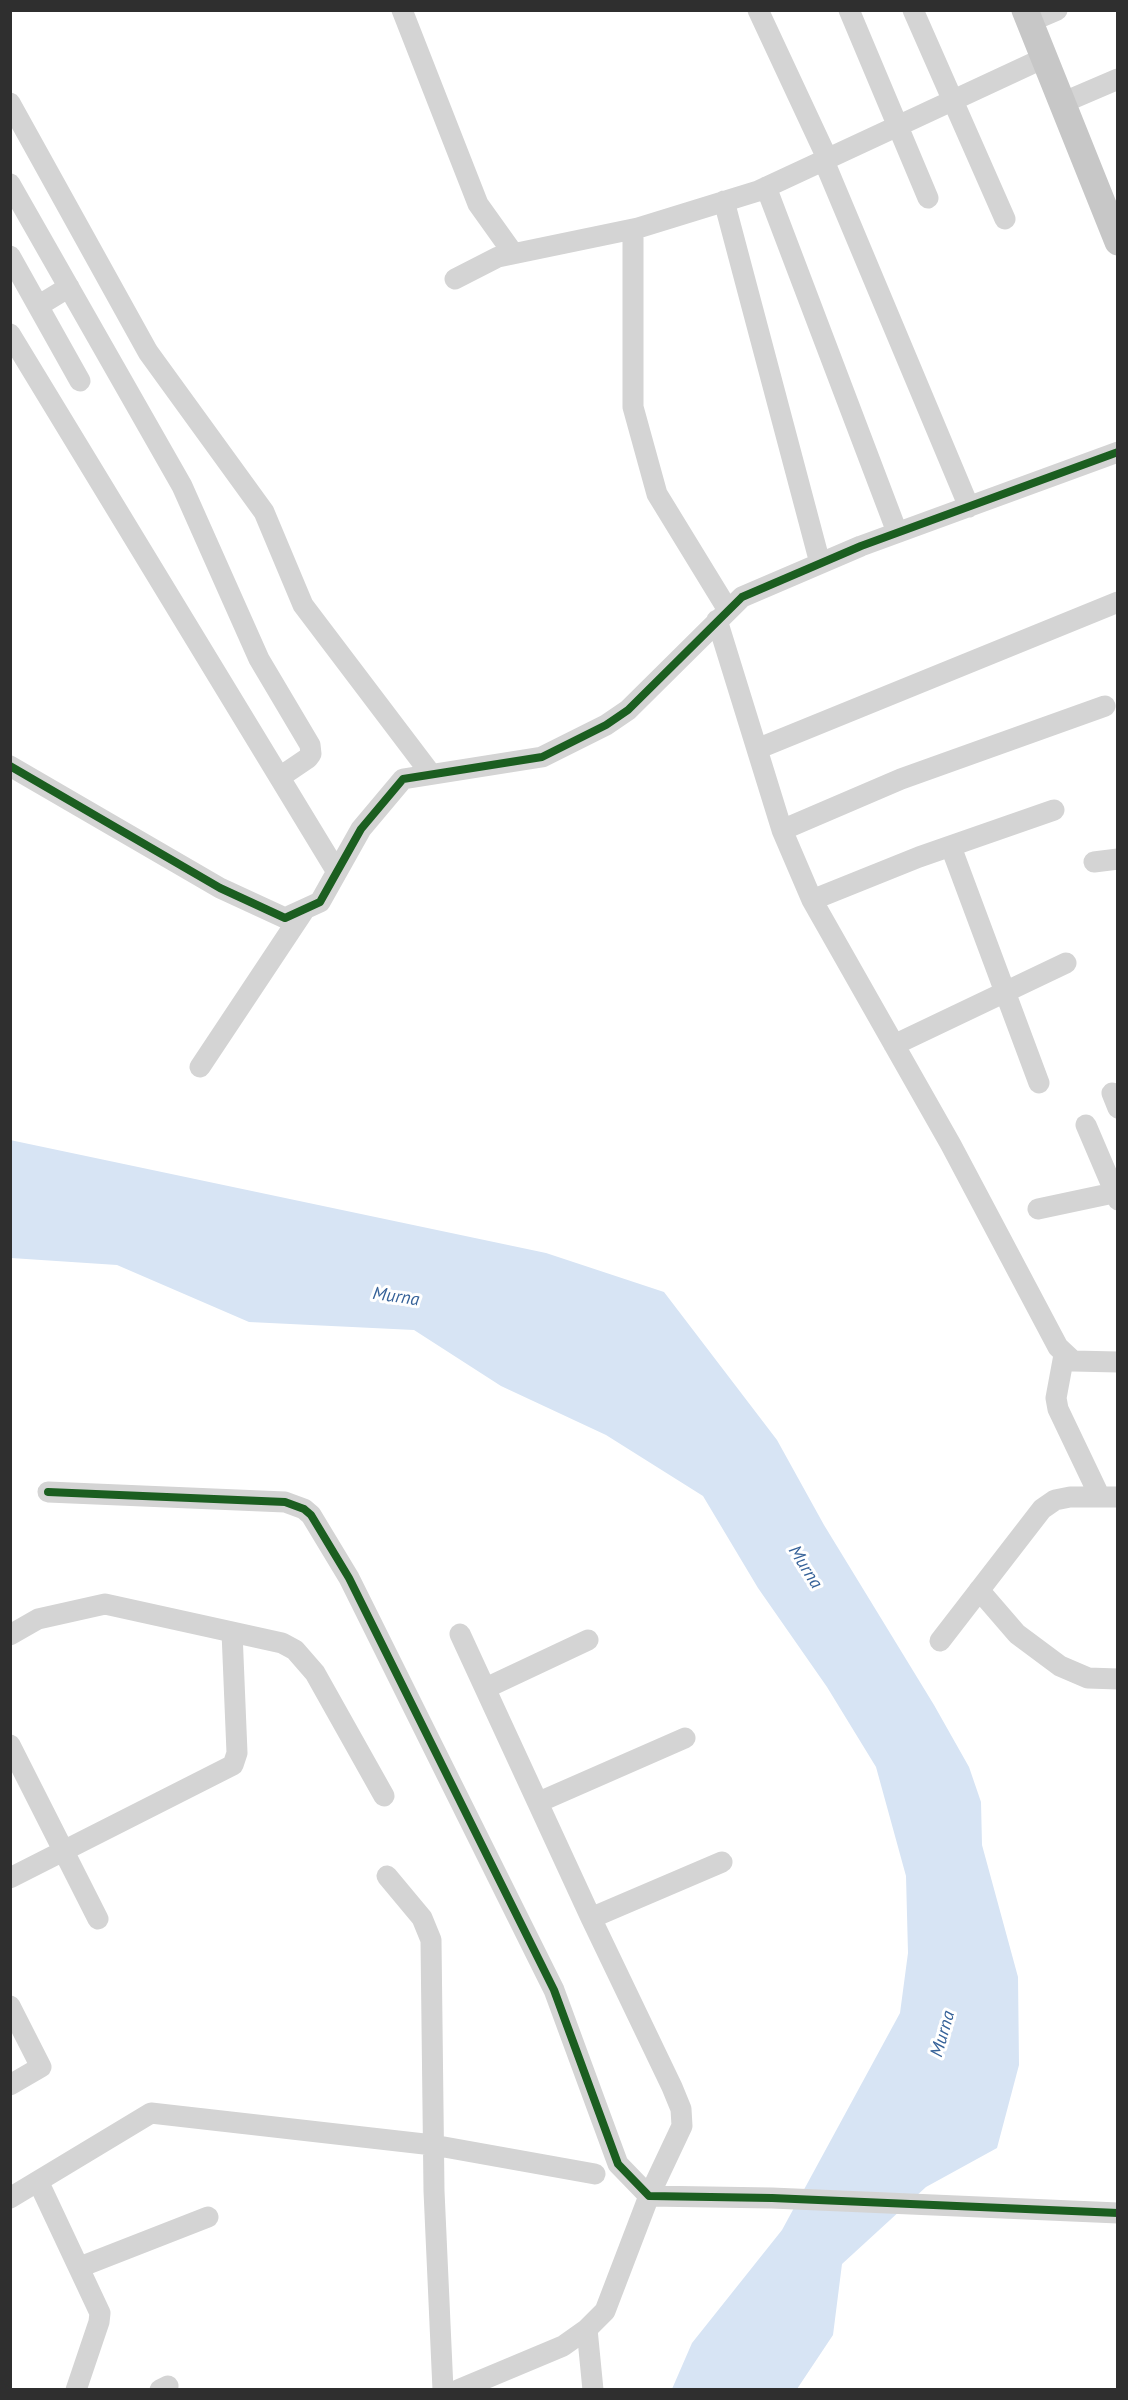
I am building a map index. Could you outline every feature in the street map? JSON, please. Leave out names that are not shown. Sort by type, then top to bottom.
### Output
[{"type":"main road","points":[[1027,16],[1118,242]]},
{"type":"street","points":[[402,10],[478,204],[513,254]]},
{"type":"street","points":[[758,10],[826,160],[969,507]]},
{"type":"street","points":[[849,10],[928,198]]},
{"type":"street","points":[[913,10],[1005,219]]},
{"type":"street","points":[[1027,16],[1057,10]]},
{"type":"street","points":[[455,279],[490,260],[633,229],[766,187],[1044,58]]},
{"type":"street","points":[[1062,103],[1118,80]]},
{"type":"street","points":[[10,103],[148,352],[264,512],[303,605],[431,774]]},
{"type":"street","points":[[10,184],[182,486],[259,659],[310,745],[311,754],[308,758],[280,777]]},
{"type":"street","points":[[766,187],[897,532]]},
{"type":"street","points":[[724,201],[820,563]]},
{"type":"street","points":[[633,229],[633,407],[657,494],[722,615],[757,749],[782,830],[812,900],[951,1145],[1058,1347],[1064,1355],[1083,1363],[1118,1362]]},
{"type":"street","points":[[10,256],[80,381]]},
{"type":"street","points":[[38,306],[69,287]]},
{"type":"street","points":[[10,334],[337,872]]},
{"type":"street","points":[[10,766],[220,888],[285,918],[320,902],[361,829],[403,779],[542,757],[606,725],[628,710],[742,597],[897,532],[1118,452]]},
{"type":"street","points":[[757,749],[1118,603]]},
{"type":"street","points":[[782,830],[901,779],[1105,706]]},
{"type":"street","points":[[812,900],[1054,810]]},
{"type":"street","points":[[951,847],[1039,1083]]},
{"type":"street","points":[[1094,862],[1118,860]]},
{"type":"street","points":[[200,1067],[305,909]]},
{"type":"street","points":[[894,1044],[1066,963]]},
{"type":"street","points":[[1038,1209],[1116,1195],[1086,1125]]},
{"type":"street","points":[[940,1641],[1042,1509],[1055,1500],[1109,1497],[1058,1409],[1056,1398],[1064,1355]]},
{"type":"street","points":[[48,1492],[285,1502],[304,1509],[311,1515],[349,1578],[555,1990],[618,2164],[649,2196],[772,2198],[1118,2213]]},
{"type":"street","points":[[979,1590],[1017,1634],[1060,1666],[1088,1678],[1118,1679]]},
{"type":"street","points":[[10,1635],[38,1619],[105,1604],[282,1643],[305,1660],[384,1796]]},
{"type":"street","points":[[10,1878],[233,1765],[237,1753],[232,1632]]},
{"type":"street","points":[[458,2390],[563,2346],[587,2329],[605,2311],[649,2196],[682,2126],[681,2109],[460,1634]]},
{"type":"street","points":[[486,1688],[588,1640]]},
{"type":"street","points":[[540,1802],[685,1738]]},
{"type":"street","points":[[10,1745],[98,1919]]},
{"type":"street","points":[[591,1918],[722,1862]]},
{"type":"street","points":[[387,1875],[422,1918],[431,1940],[433,2145],[443,2390]]},
{"type":"street","points":[[10,2006],[41,2067],[10,2085]]},
{"type":"street","points":[[11,2196],[151,2113],[433,2145],[595,2174]]},
{"type":"street","points":[[38,2181],[98,2305],[99,2322],[76,2390]]},
{"type":"street","points":[[80,2267],[208,2217]]},
{"type":"street","points":[[587,2329],[593,2390]]},
{"type":"water","name":"Murna","points":[[10,1140],[546,1253],[664,1292],[777,1440],[824,1525],[934,1705],[969,1767],[981,1802],[982,1845],[1018,1977],[1019,2065],[997,2148],[926,2187],[842,2264],[833,2335],[797,2389],[672,2389],[692,2343],[782,2230],[900,2013],[908,1953],[906,1876],[876,1767],[827,1687],[758,1588],[703,1496],[606,1435],[501,1386],[414,1330],[249,1322],[117,1265],[11,1258]]},
{"type":"cycle path","points":[[10,766],[220,888],[285,918],[320,902],[361,829],[403,779],[542,757],[606,725],[628,710],[742,597],[861,546],[1118,452]]},
{"type":"cycle path","points":[[48,1492],[285,1502],[304,1509],[311,1515],[349,1578],[554,1990],[618,2164],[649,2196],[772,2198],[1118,2213]]}]
